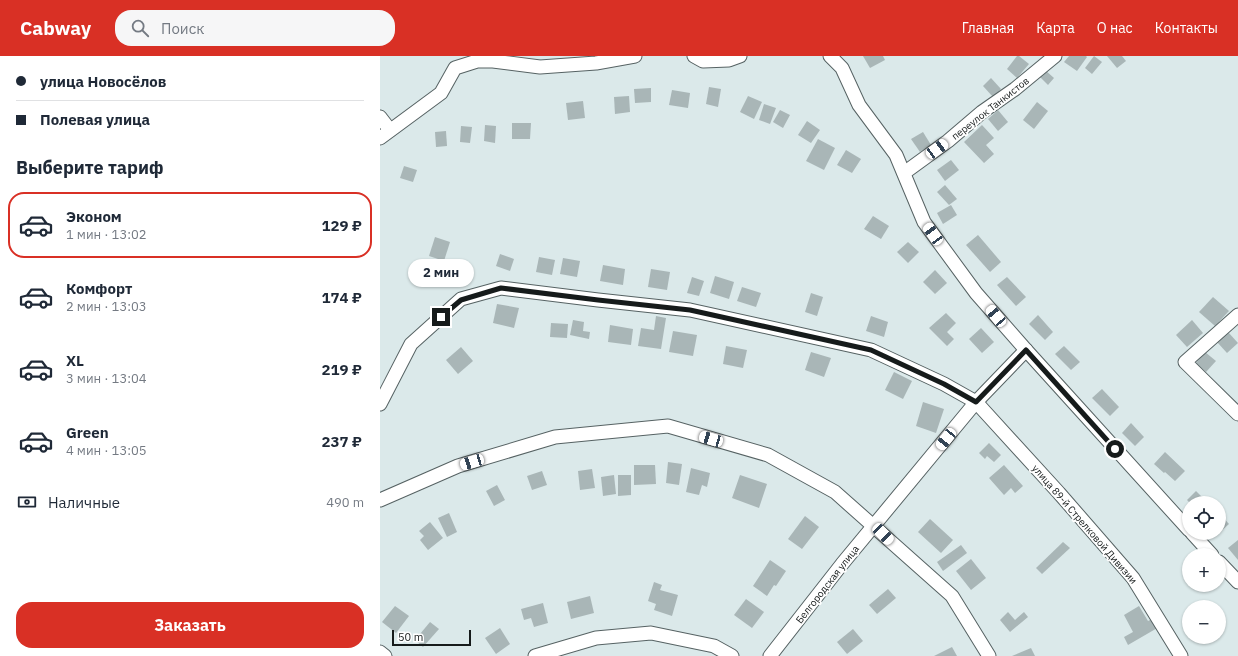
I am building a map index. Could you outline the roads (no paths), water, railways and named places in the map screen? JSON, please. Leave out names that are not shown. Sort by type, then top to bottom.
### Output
[{"type":"street","points":[[380,117],[385,134],[441,93],[455,62],[494,61],[540,67],[596,63],[635,56]]},
{"type":"street","points":[[694,56],[703,61],[729,60],[740,56]]},
{"type":"street","points":[[830,56],[842,68],[859,105],[896,155],[924,222],[976,293],[1182,522]]},
{"type":"street","name":"переулок Танкистов","points":[[904,173],[948,141],[982,112],[1015,89],[1055,56]]},
{"type":"street","name":"улица 89-й Стрелковой Дивизии","points":[[380,404],[411,344],[461,300],[501,288],[690,310],[871,350],[944,384],[976,402],[1059,493],[1133,578],[1181,656]]},
{"type":"street","points":[[1238,315],[1186,362],[1238,414]]},
{"type":"street","name":"Белгородская улица","points":[[770,656],[842,564],[976,402],[1026,350]]},
{"type":"street","points":[[380,500],[458,466],[554,437],[668,426],[768,455],[835,492],[952,596],[989,656]]},
{"type":"street","points":[[1198,540],[1206,548]]},
{"type":"street","points":[[1226,569],[1238,582]]},
{"type":"street","points":[[535,656],[596,638],[651,633],[714,646],[732,656]]},
{"type":"street","points":[[380,652],[385,656]]}]
